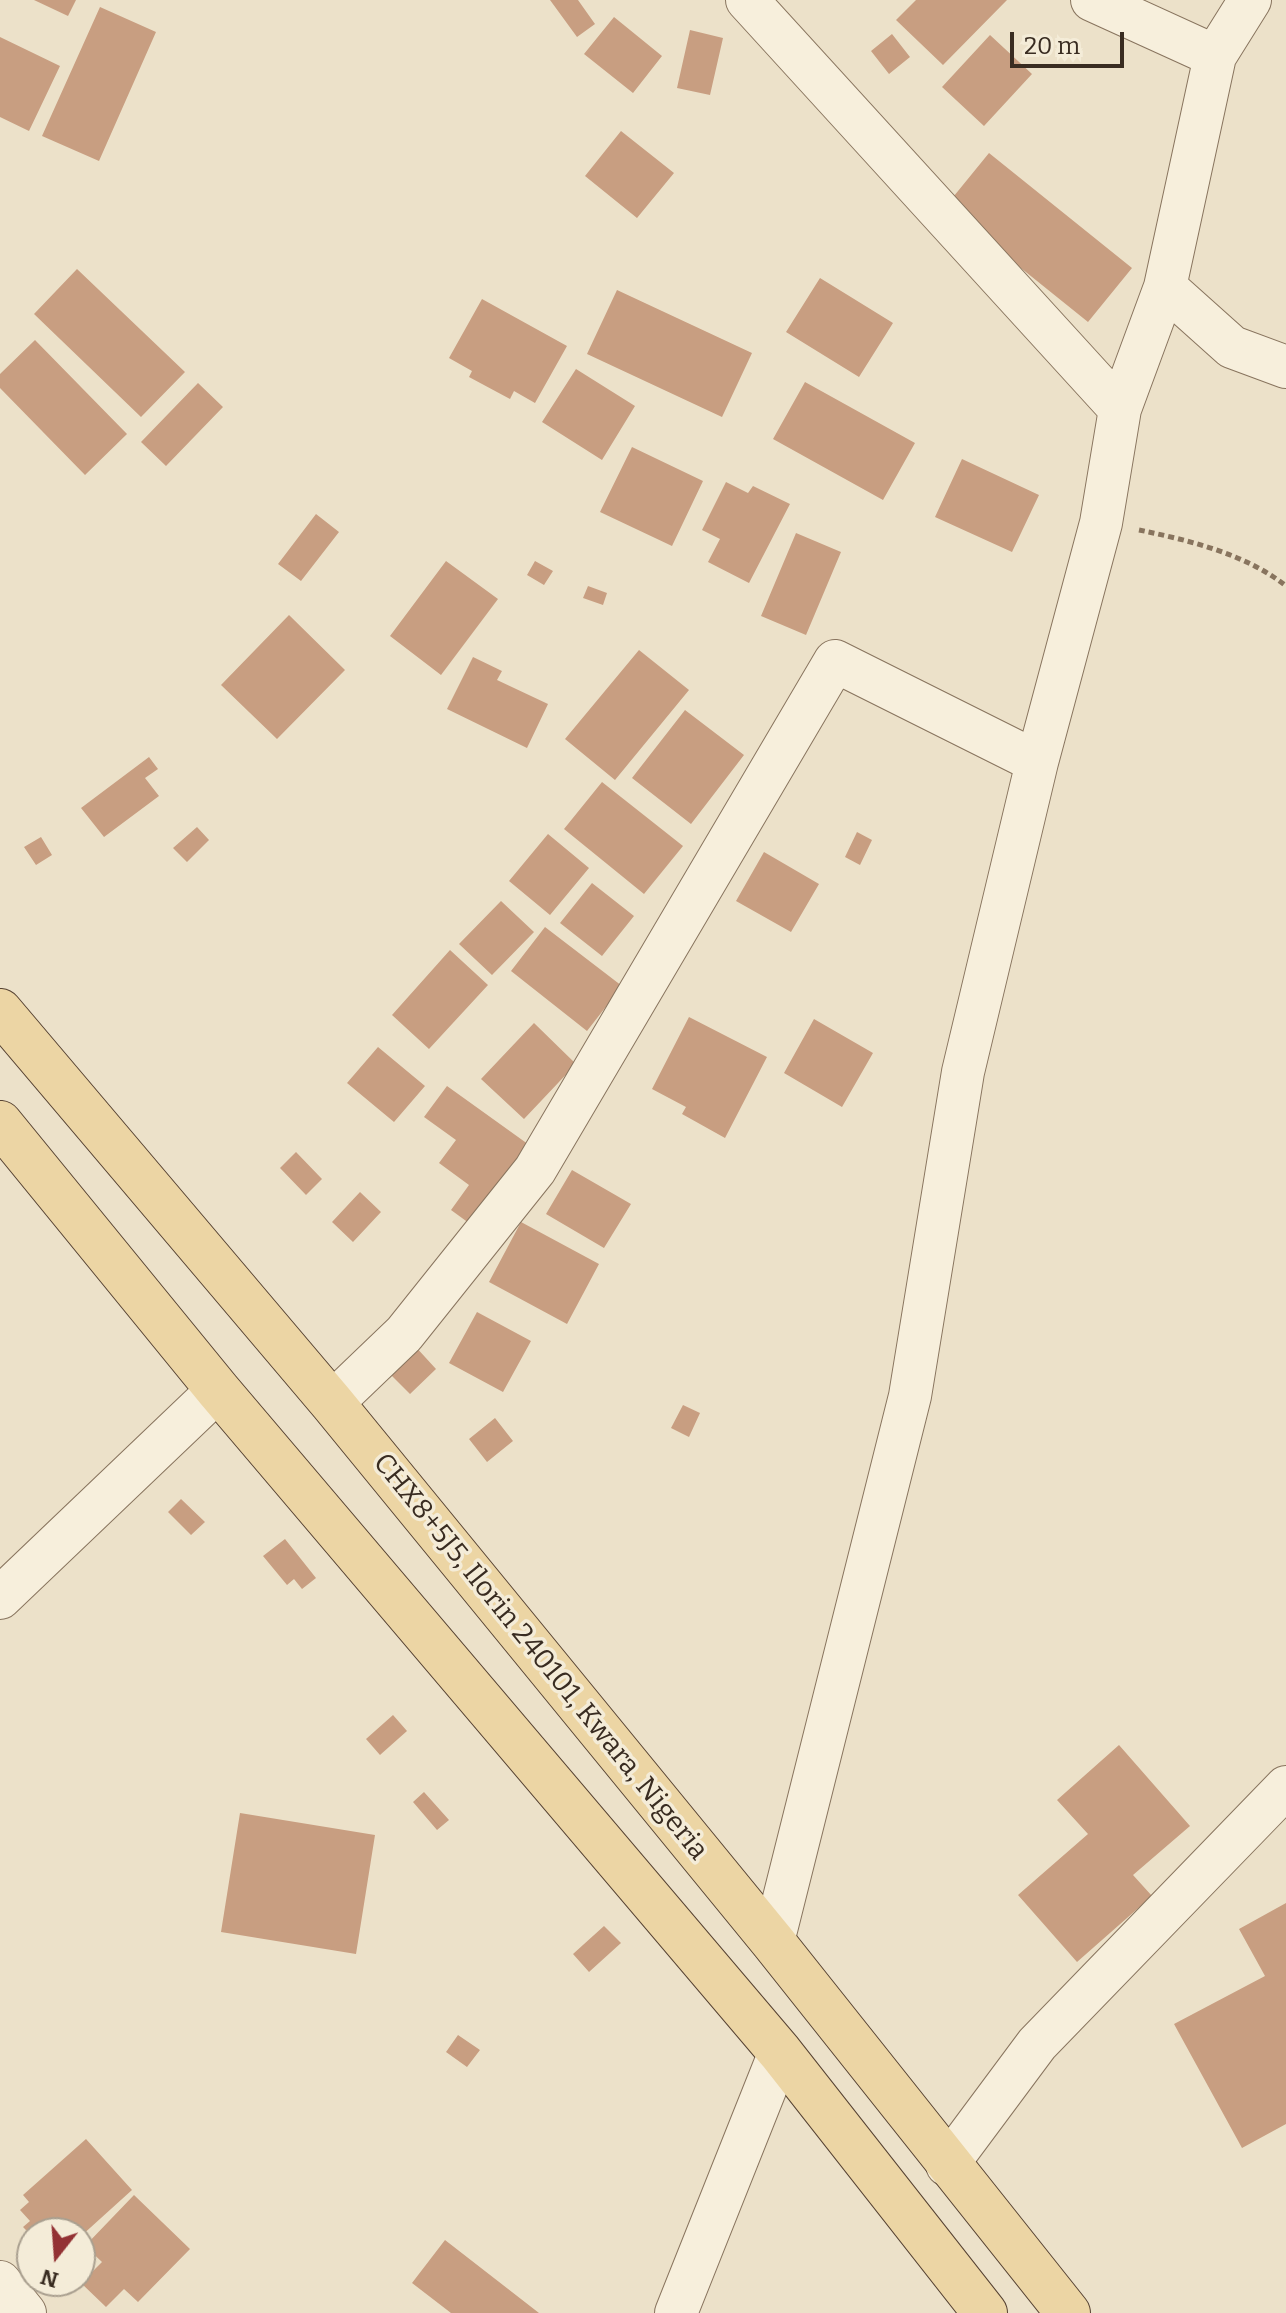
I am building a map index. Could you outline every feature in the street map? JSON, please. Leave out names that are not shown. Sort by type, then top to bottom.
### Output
[{"type":"main road","name":"CHX8+5J5, Ilorin 240101, Kwara, Nigeria","points":[[0,1011],[332,1403],[773,1942],[947,2165],[1068,2313]]},
{"type":"main road","points":[[0,1123],[218,1390],[780,2052],[985,2313]]},
{"type":"street","points":[[747,0],[1120,409]]},
{"type":"street","points":[[1092,0],[1215,56]]},
{"type":"street","points":[[773,1942],[910,1396],[963,1072],[1037,762],[1101,523],[1120,409],[1165,287],[1215,56],[1250,0]]},
{"type":"street","points":[[1165,287],[1232,347],[1286,367]]},
{"type":"street","points":[[332,1403],[404,1334],[535,1170],[835,661],[1037,762]]},
{"type":"street","points":[[0,1598],[218,1390]]},
{"type":"street","points":[[947,2165],[1037,2044],[1286,1787]]},
{"type":"street","points":[[676,2313],[780,2052]]},
{"type":"street","points":[[0,2282],[25,2313]]},
{"type":"path","points":[[1101,523],[1186,539],[1271,574],[1286,586]]},
{"type":"building","points":[[34,0],[76,0],[68,16]]},
{"type":"building","points":[[550,0],[578,0],[595,24],[577,37]]},
{"type":"building","points":[[916,0],[1007,0],[943,65],[896,20]]},
{"type":"building","points":[[100,7],[156,32],[99,161],[42,136]]},
{"type":"building","points":[[614,17],[662,56],[633,93],[584,54]]},
{"type":"building","points":[[690,30],[723,38],[710,95],[677,88]]},
{"type":"building","points":[[892,34],[910,57],[889,74],[871,51]]},
{"type":"building","points":[[990,35],[1032,74],[984,126],[942,87]]},
{"type":"building","points":[[0,37],[60,66],[29,131],[0,117]]},
{"type":"building","points":[[621,131],[674,173],[637,218],[585,176]]},
{"type":"building","points":[[989,153],[1132,268],[1088,322],[945,207]]},
{"type":"building","points":[[77,269],[185,372],[141,417],[34,314]]},
{"type":"building","points":[[820,278],[893,323],[859,377],[786,332]]},
{"type":"building","points":[[617,290],[752,353],[722,417],[587,354]]},
{"type":"building","points":[[482,299],[567,346],[535,403],[514,391],[510,399],[469,377],[472,371],[449,358]]},
{"type":"building","points":[[35,340],[127,434],[85,475],[0,388],[0,374]]},
{"type":"building","points":[[576,369],[635,406],[602,460],[542,422]]},
{"type":"building","points":[[805,382],[915,443],[883,500],[773,439]]},
{"type":"building","points":[[198,383],[223,407],[166,466],[141,442]]},
{"type":"building","points":[[632,447],[703,481],[672,546],[600,512]]},
{"type":"building","points":[[962,459],[1039,495],[1012,552],[935,517]]},
{"type":"building","points":[[726,482],[748,493],[753,486],[790,504],[749,583],[708,562],[720,539],[702,530]]},
{"type":"building","points":[[316,514],[339,532],[301,581],[278,564]]},
{"type":"building","points":[[796,533],[841,552],[806,635],[761,616]]},
{"type":"building","points":[[446,561],[498,599],[441,675],[390,636]]},
{"type":"building","points":[[535,561],[553,571],[544,585],[527,575]]},
{"type":"building","points":[[588,586],[607,593],[603,605],[583,598]]},
{"type":"building","points":[[289,615],[345,670],[277,739],[221,685]]},
{"type":"building","points":[[639,650],[689,690],[615,780],[565,739]]},
{"type":"building","points":[[473,657],[502,671],[497,680],[548,704],[527,748],[447,709]]},
{"type":"building","points":[[685,710],[744,755],[691,824],[632,778]]},
{"type":"building","points":[[149,757],[158,769],[145,778],[159,796],[104,837],[81,808]]},
{"type":"building","points":[[602,782],[683,846],[644,894],[564,829]]},
{"type":"building","points":[[197,827],[209,840],[187,862],[173,848]]},
{"type":"building","points":[[857,832],[872,840],[860,865],[845,857]]},
{"type":"building","points":[[548,834],[589,868],[550,915],[509,881]]},
{"type":"building","points":[[41,837],[52,855],[36,865],[24,847]]},
{"type":"building","points":[[764,852],[819,884],[791,932],[736,901]]},
{"type":"building","points":[[592,883],[634,916],[602,956],[560,923]]},
{"type":"building","points":[[501,901],[534,932],[492,975],[459,944]]},
{"type":"building","points":[[545,927],[622,986],[587,1031],[511,971]]},
{"type":"building","points":[[450,950],[488,985],[429,1049],[392,1015]]},
{"type":"building","points":[[689,1017],[767,1057],[725,1138],[682,1114],[686,1107],[652,1089]]},
{"type":"building","points":[[814,1019],[873,1053],[842,1107],[784,1073]]},
{"type":"building","points":[[534,1023],[576,1064],[524,1119],[481,1079]]},
{"type":"building","points":[[378,1047],[425,1086],[394,1122],[347,1083]]},
{"type":"building","points":[[447,1086],[532,1147],[473,1226],[451,1210],[469,1185],[439,1163],[456,1140],[424,1117]]},
{"type":"building","points":[[296,1152],[322,1179],[306,1195],[280,1168]]},
{"type":"building","points":[[572,1170],[631,1204],[604,1248],[546,1214]]},
{"type":"building","points":[[360,1192],[381,1212],[353,1242],[332,1222]]},
{"type":"building","points":[[521,1222],[599,1264],[567,1324],[489,1282]]},
{"type":"building","points":[[477,1312],[531,1341],[503,1392],[449,1363]]},
{"type":"building","points":[[414,1345],[436,1369],[410,1394],[386,1370]]},
{"type":"building","points":[[683,1405],[700,1413],[689,1437],[671,1428]]},
{"type":"building","points":[[495,1418],[513,1441],[487,1462],[469,1439]]},
{"type":"building","points":[[181,1499],[205,1522],[191,1535],[168,1512]]},
{"type":"building","points":[[285,1539],[316,1578],[302,1589],[294,1579],[287,1585],[263,1556]]},
{"type":"building","points":[[393,1715],[407,1731],[380,1755],[366,1739]]},
{"type":"building","points":[[1119,1745],[1190,1826],[1133,1875],[1152,1896],[1077,1962],[1018,1895],[1088,1834],[1057,1800]]},
{"type":"building","points":[[424,1792],[449,1820],[437,1830],[413,1802]]},
{"type":"building","points":[[240,1813],[375,1835],[356,1954],[221,1932]]},
{"type":"building","points":[[1286,1903],[1286,2124],[1242,2148],[1174,2024],[1265,1976],[1239,1929]]},
{"type":"building","points":[[604,1926],[621,1943],[589,1972],[573,1954]]},
{"type":"building","points":[[458,2035],[480,2050],[467,2067],[446,2052]]},
{"type":"building","points":[[86,2139],[132,2190],[96,2223],[96,2217],[26,2217],[20,2210],[29,2202],[23,2195]]},
{"type":"building","points":[[134,2195],[190,2249],[138,2302],[124,2289],[106,2307],[96,2297],[96,2268],[102,2262],[96,2256],[96,2235]]},
{"type":"building","points":[[445,2240],[539,2313],[451,2313],[412,2283]]}]
